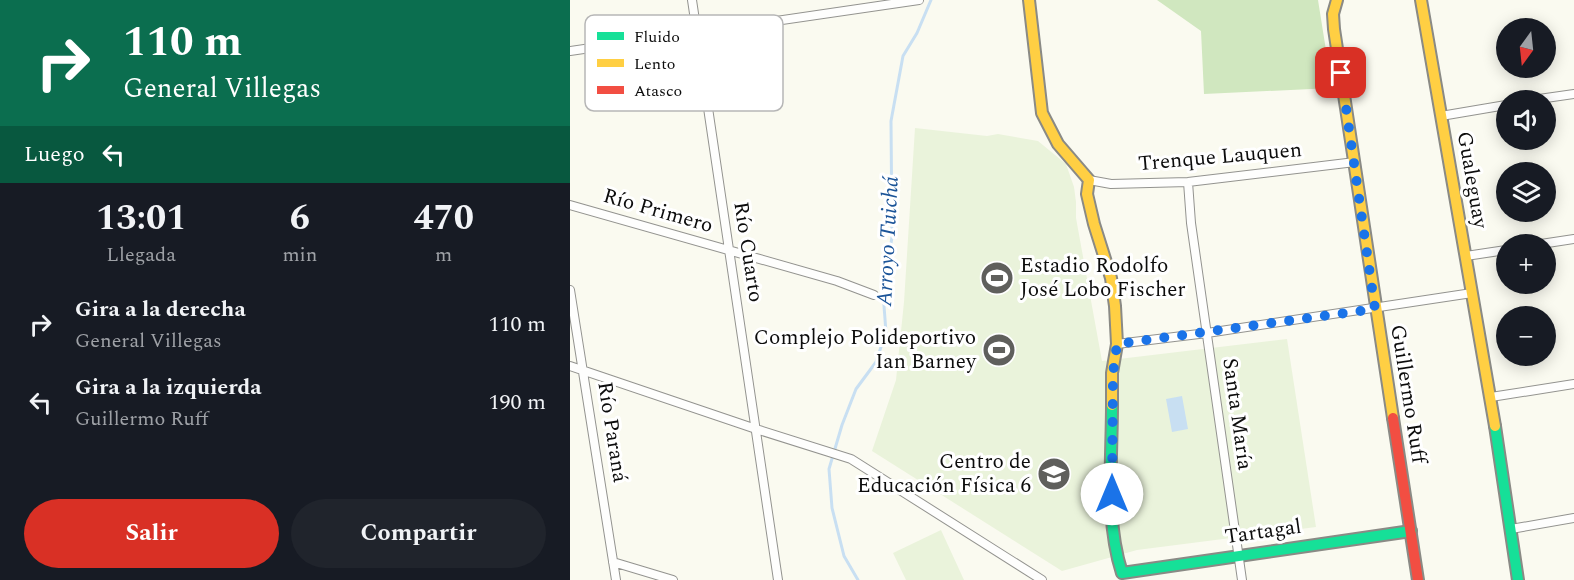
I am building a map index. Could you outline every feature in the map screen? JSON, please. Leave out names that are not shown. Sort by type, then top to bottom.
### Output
[{"type":"street","name":"Río Cuarto","points":[[692,0],[694,15]]},
{"type":"street","points":[[783,20],[919,0]]},
{"type":"street","points":[[1029,0],[1042,113],[1058,144],[1089,180],[1087,194],[1089,204],[1111,278],[1117,344],[1375,309],[1472,293]]},
{"type":"street","name":"Guillermo Ruff","points":[[1337,0],[1333,14],[1334,29],[1418,580]]},
{"type":"street","name":"Gualeguay","points":[[1421,0],[1491,397],[1518,580]]},
{"type":"street","points":[[570,51],[585,49]]},
{"type":"street","points":[[1556,96],[1574,93]]},
{"type":"street","points":[[1441,116],[1496,107]]},
{"type":"street","name":"Río Cuarto","points":[[709,111],[778,580]]},
{"type":"street","name":"Trenque Lauquen","points":[[1089,180],[1111,184],[1188,182],[1355,162]]},
{"type":"street","name":"Santa María","points":[[1188,182],[1191,223],[1242,580]]},
{"type":"street","name":"Río Primero","points":[[570,205],[837,281],[874,295]]},
{"type":"street","points":[[1556,242],[1574,239]]},
{"type":"street","points":[[1466,256],[1496,252]]},
{"type":"street","name":"Río Paraná","points":[[570,290],[616,580]]},
{"type":"street","name":"Tartagal","points":[[1117,344],[1113,373],[1112,494],[1115,551],[1122,573],[1411,531]]},
{"type":"street","points":[[570,366],[851,459],[1042,580]]},
{"type":"street","points":[[1491,397],[1574,384]]},
{"type":"street","points":[[1510,529],[1574,518]]},
{"type":"street","points":[[613,562],[673,580]]},
{"type":"green space","points":[[1157,0],[1318,0],[1332,88],[1204,94],[1201,31]]},
{"type":"green space","name":"Complejo Polideportivo Ian Barney","points":[[915,128],[987,136],[998,134],[1038,141],[1066,164],[1074,187],[1076,218],[1102,361],[1287,339],[1316,527],[1137,550],[1062,571],[872,451],[896,380],[904,302]]},
{"type":"green space","points":[[941,530],[964,580],[906,580],[893,553]]},
{"type":"water","points":[[1182,396],[1188,429],[1172,432],[1166,399]]},
{"type":"waterway","name":"Arroyo Tuichá","points":[[858,580],[844,556],[832,508],[829,469],[856,389],[876,362],[886,332],[883,293],[892,237],[891,121],[903,56],[917,33],[931,0]]},
{"type":"traffic: fast","points":[[1112,405],[1111,511],[1113,533],[1122,573],[1411,531]]},
{"type":"traffic: fast","points":[[1495,426],[1518,580]]},
{"type":"traffic: slow","points":[[1029,0],[1042,113],[1058,144],[1089,180],[1087,194],[1111,278],[1117,344],[1112,373],[1112,405]]},
{"type":"traffic: slow","points":[[1337,0],[1333,14],[1334,29],[1393,418]]},
{"type":"traffic: slow","points":[[1421,0],[1495,426]]},
{"type":"traffic: jam","points":[[1393,418],[1418,580]]},
{"type":"place","name":"Estadio Rodolfo José Lobo Fischer","points":[[997,278]]},
{"type":"place","name":"Complejo Polideportivo Ian Barney","points":[[999,350]]},
{"type":"place","name":"Centro de Educación Física 6","points":[[1054,474]]},
{"type":"route","points":[[1112,494],[1113,373],[1117,344],[1375,309],[1341,73]]}]
